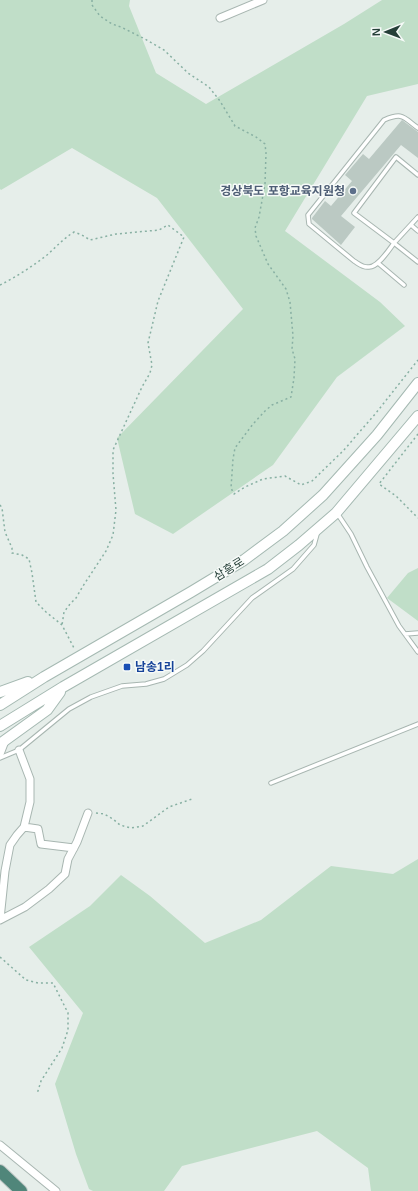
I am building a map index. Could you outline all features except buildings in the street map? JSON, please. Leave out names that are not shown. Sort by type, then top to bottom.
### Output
[{"type":"highway","points":[[0,1171],[21,1191]]},
{"type":"highway","points":[[0,1176],[21,1191]]},
{"type":"main road","name":"삼흥로","points":[[0,705],[44,677],[244,560],[283,532],[323,495],[377,435],[418,384]]},
{"type":"main road","name":"삼흥로","points":[[0,726],[63,687],[268,569],[318,530],[336,513],[418,416]]},
{"type":"main road","points":[[0,692],[44,677]]},
{"type":"main road","points":[[3,741],[47,710],[63,687]]},
{"type":"street","points":[[220,18],[263,0]]},
{"type":"street","points":[[0,754],[3,741]]},
{"type":"street","points":[[0,920],[5,871],[10,845],[24,827],[30,802],[30,779],[18,750]]},
{"type":"street","points":[[0,920],[49,889],[65,874],[68,860],[77,842],[88,813]]},
{"type":"street","points":[[24,827],[38,829],[41,844],[74,848]]},
{"type":"street","points":[[0,1145],[56,1191]]},
{"type":"lane","points":[[418,128],[404,117],[396,115],[384,120],[308,215],[308,224],[354,261],[362,266],[370,268],[378,264],[418,217]]},
{"type":"lane","points":[[418,175],[396,157],[354,213],[418,262]]},
{"type":"lane","points":[[411,225],[418,231]]},
{"type":"lane","points":[[378,264],[404,285]]},
{"type":"lane","points":[[336,513],[351,534],[399,626],[418,652]]},
{"type":"lane","points":[[0,758],[18,750],[69,709],[91,697],[122,686],[146,684],[164,679],[187,665],[252,598],[293,569],[314,545],[318,530]]},
{"type":"lane","points":[[405,634],[418,633]]},
{"type":"lane","points":[[271,783],[418,724]]},
{"type":"path","points":[[92,0],[92,5],[100,16],[112,24],[145,39],[164,50],[188,73],[209,87],[236,126],[256,136],[265,144],[265,184],[259,217],[255,228],[256,236],[268,264],[286,289],[290,302],[293,336],[292,349],[295,359],[294,378],[291,397],[265,411],[249,428],[235,448],[231,488],[234,494],[263,479],[285,476],[302,485],[312,481],[343,451],[376,413],[418,360]]},
{"type":"path","points":[[0,285],[48,254],[66,237],[74,232],[90,240],[116,234],[159,230],[168,225],[184,237],[158,301],[148,343],[152,365],[150,374],[142,387],[113,450],[116,510],[113,535],[106,551],[76,598],[64,612],[62,624]]},
{"type":"path","points":[[418,434],[379,484],[396,496],[418,518]]},
{"type":"path","points":[[0,505],[2,508],[5,532],[12,548],[12,553],[22,555],[30,559],[36,602],[62,624],[79,657]]},
{"type":"path","points":[[88,813],[104,814],[114,818],[120,825],[131,828],[143,826],[169,807],[192,799]]},
{"type":"path","points":[[0,957],[26,980],[38,983],[54,983],[68,1013],[68,1030],[62,1048],[41,1081],[36,1094]]},
{"type":"green space","points":[[0,0],[130,0],[129,6],[156,73],[206,104],[344,24],[382,0],[418,0],[418,84],[367,96],[285,231],[380,302],[405,326],[337,377],[273,465],[173,534],[135,514],[117,438],[243,309],[157,198],[72,148],[1,190],[0,189]]},
{"type":"green space","points":[[418,568],[418,621],[387,598],[408,573]]},
{"type":"green space","points":[[418,859],[418,1191],[371,1191],[368,1168],[317,1131],[182,1166],[164,1191],[93,1191],[89,1189],[76,1154],[55,1084],[83,1013],[29,947],[90,906],[121,875],[150,896],[205,943],[261,920],[331,866],[393,874]]},
{"type":"place","name":"경상북도 포항교육지원청","points":[[353,191]]},
{"type":"place","name":"남송1리","points":[[127,667]]}]
